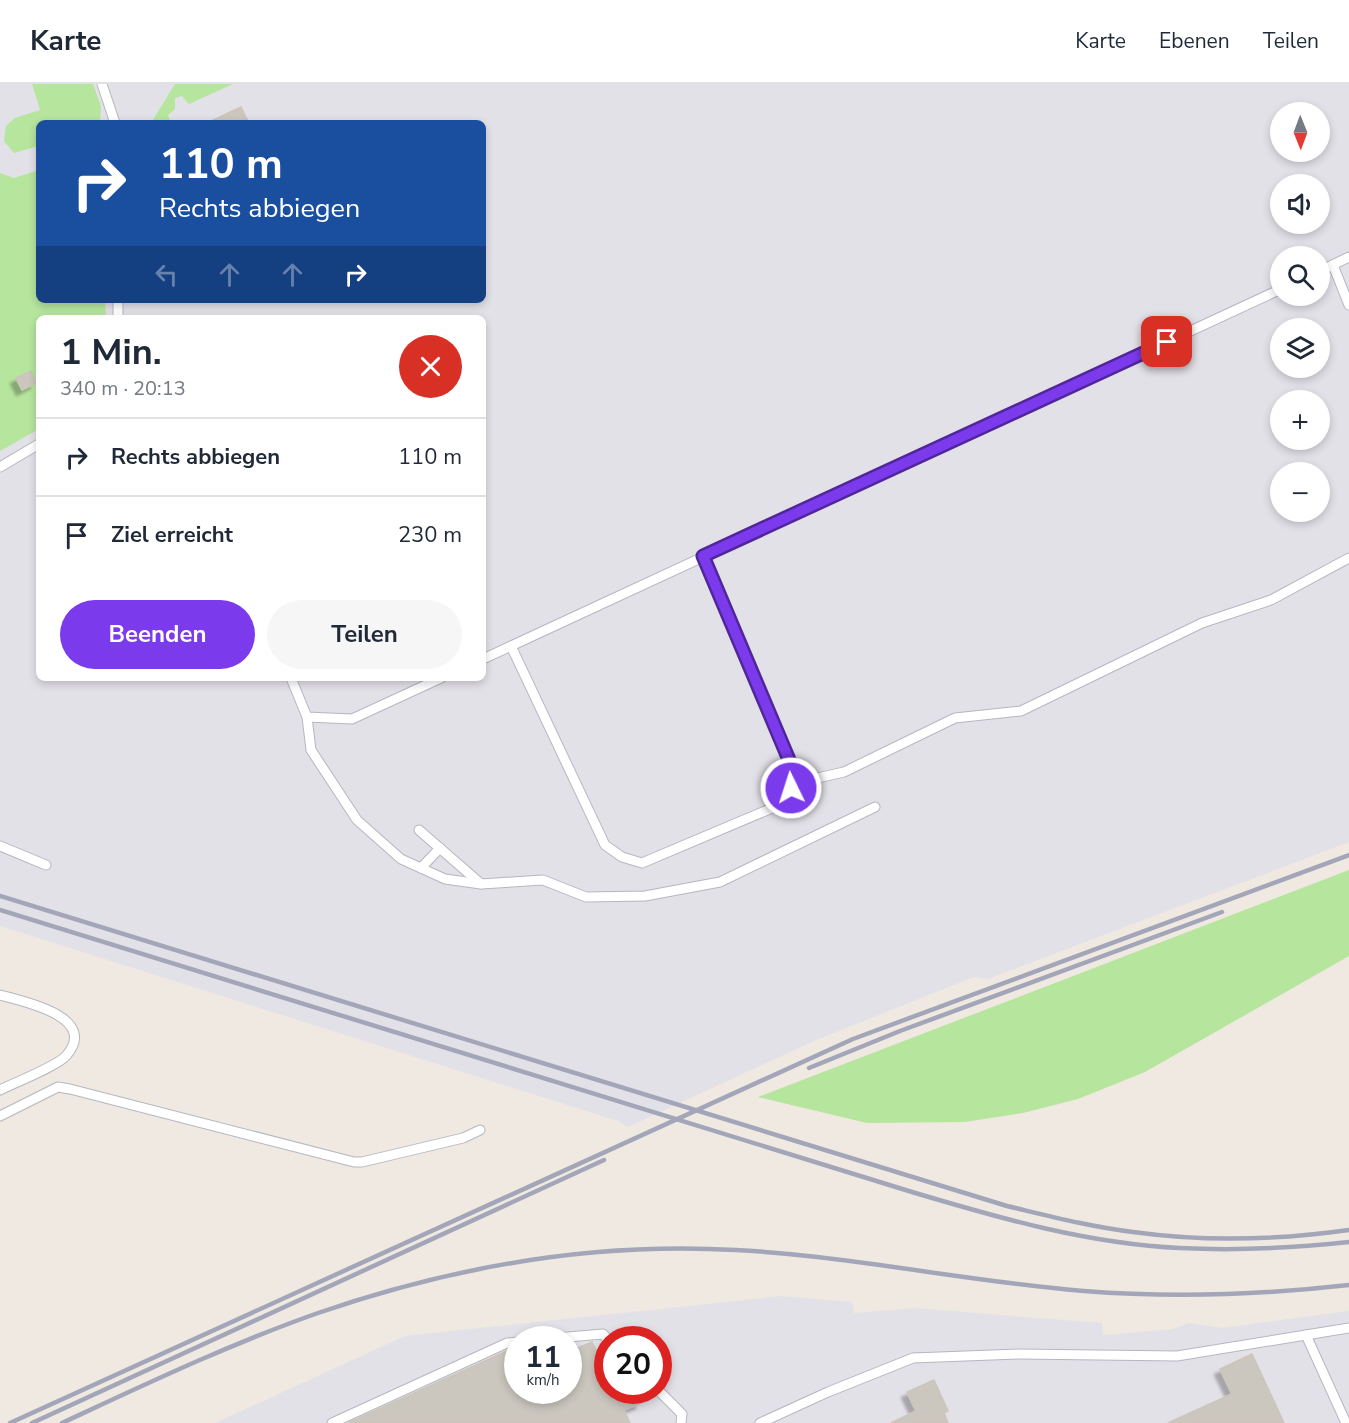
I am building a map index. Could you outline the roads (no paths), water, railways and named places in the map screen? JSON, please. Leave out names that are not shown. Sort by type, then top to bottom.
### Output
[{"type":"lane","points":[[102,84],[114,120]]},
{"type":"lane","points":[[1330,266],[1349,257]]},
{"type":"lane","points":[[1333,265],[1349,305]]},
{"type":"lane","points":[[486,657],[1270,294]]},
{"type":"lane","points":[[0,467],[36,446]]},
{"type":"lane","points":[[511,646],[605,845],[622,857],[642,863],[777,806],[791,788],[795,774],[703,556]]},
{"type":"lane","points":[[795,774],[813,779],[844,772],[955,718],[1021,711],[1202,623],[1270,600],[1349,558]]},
{"type":"lane","points":[[292,681],[307,717],[311,750],[357,820],[401,859],[445,879],[481,884],[543,880],[586,897],[645,896],[720,882],[875,807]]},
{"type":"lane","points":[[307,717],[352,719],[434,681]]},
{"type":"lane","points":[[419,830],[481,884]]},
{"type":"lane","points":[[0,846],[46,865]]},
{"type":"lane","points":[[421,868],[440,848]]},
{"type":"lane","points":[[0,994],[59,1014],[70,1025],[73,1035],[72,1047],[65,1058],[0,1090]]},
{"type":"lane","points":[[0,1116],[58,1087],[362,1162],[463,1138],[480,1130]]},
{"type":"lane","points":[[760,1423],[828,1392],[913,1358],[1019,1354],[1177,1356],[1349,1328]]},
{"type":"lane","points":[[1306,1335],[1346,1423]]},
{"type":"lane","points":[[332,1423],[504,1344]]},
{"type":"lane","points":[[672,1404],[682,1414],[681,1423]]},
{"type":"railway","points":[[10,1423],[853,1039],[1349,855]]},
{"type":"railway","points":[[0,896],[1007,1206],[1102,1227],[1187,1237],[1268,1238],[1349,1230]]},
{"type":"railway","points":[[0,910],[912,1192],[1011,1220],[1078,1235],[1146,1246],[1222,1249],[1349,1242]]},
{"type":"railway","points":[[809,1068],[900,1031],[1222,912]]},
{"type":"railway","points":[[32,1423],[604,1160]]},
{"type":"railway","points":[[62,1423],[220,1351],[318,1313],[413,1284],[510,1263],[560,1256],[659,1249],[756,1251],[850,1261],[990,1281],[1084,1291],[1150,1294],[1250,1293],[1349,1285]]}]
